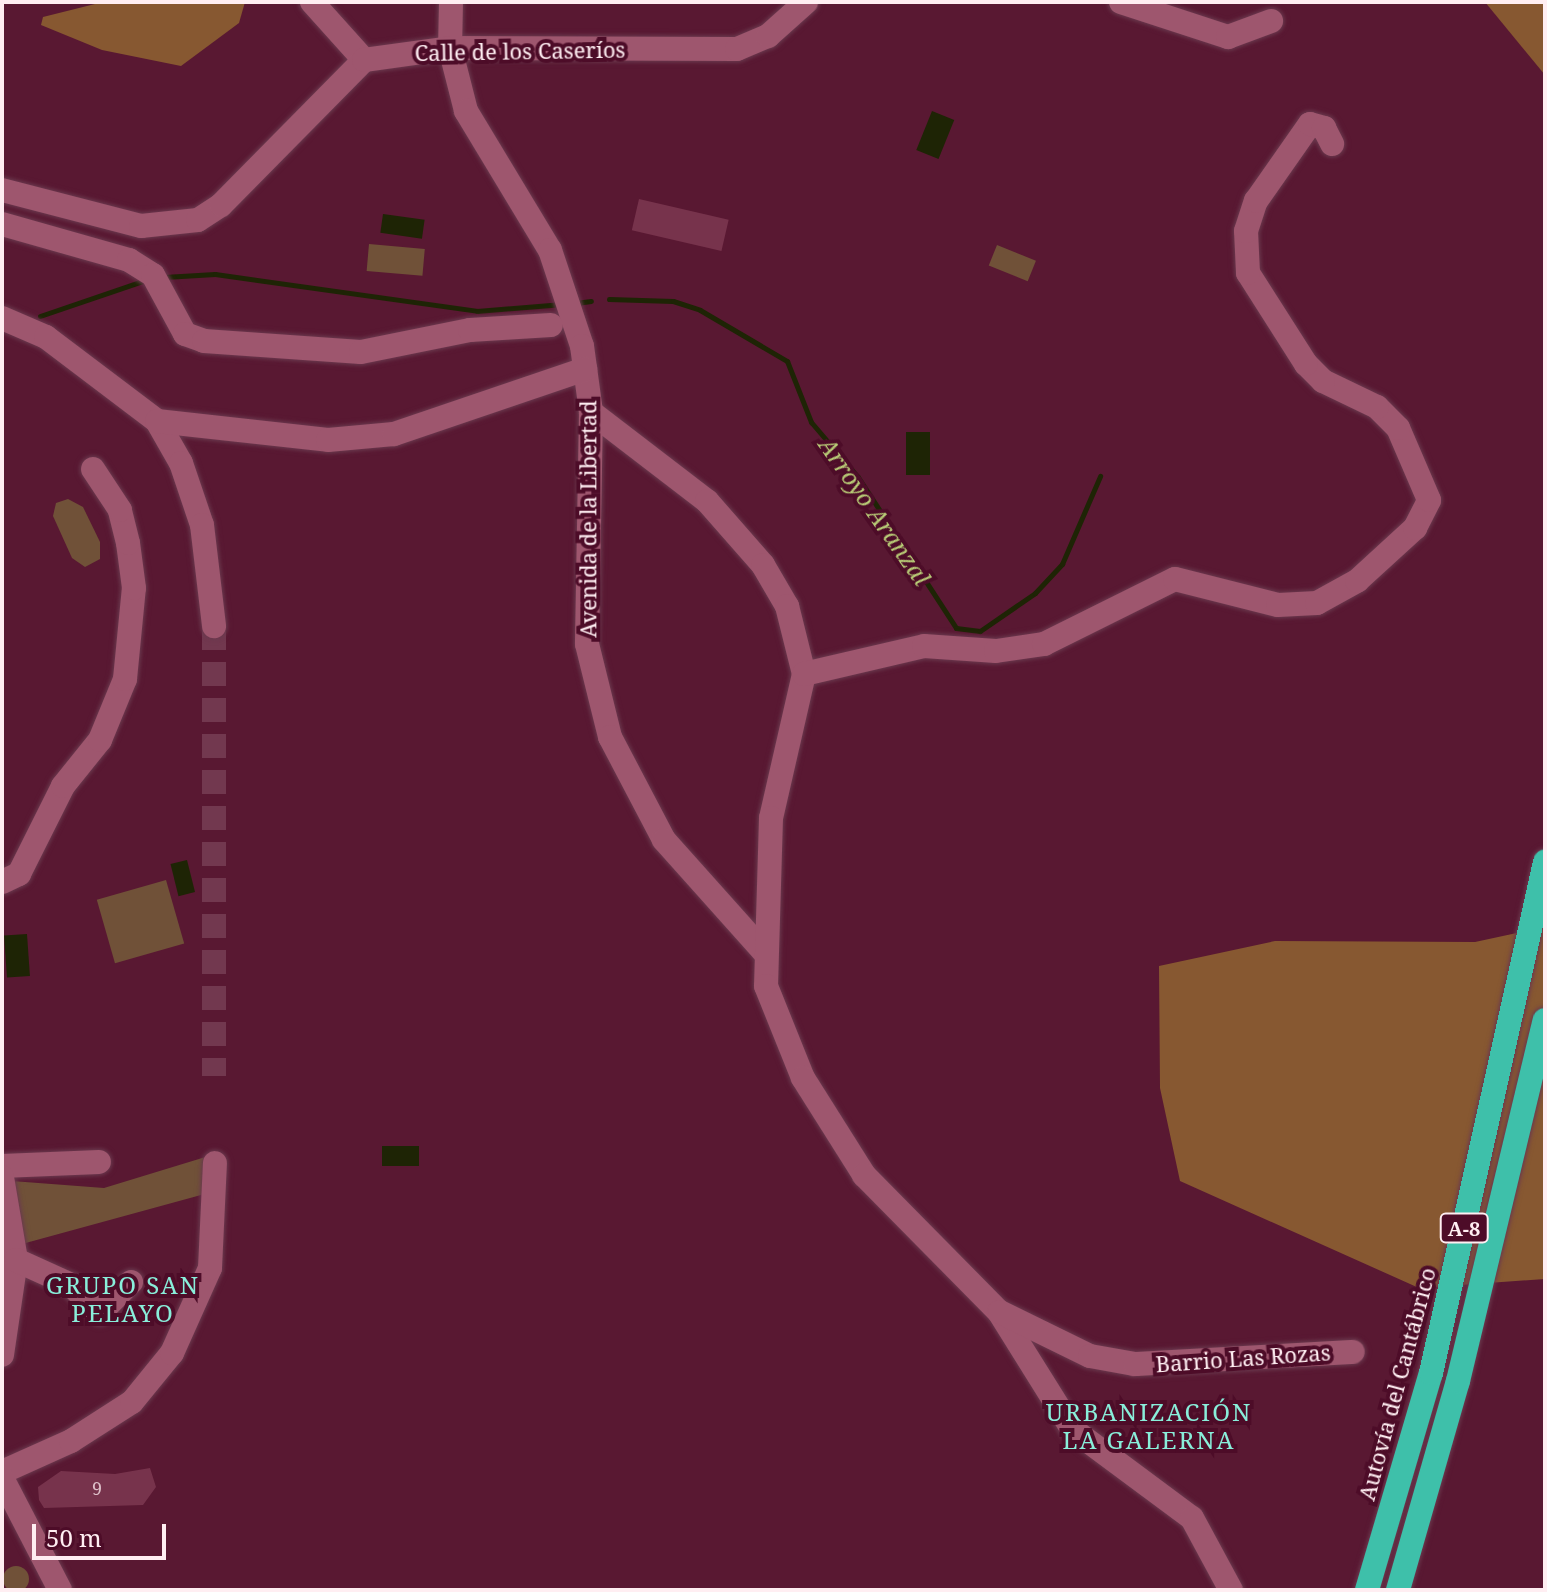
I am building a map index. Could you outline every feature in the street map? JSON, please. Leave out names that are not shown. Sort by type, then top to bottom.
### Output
[{"type":"highway","name":"Autovía del Cantábrico","points":[[1367,1590],[1431,1373],[1545,862]]},
{"type":"highway","name":"A-8","points":[[1398,1590],[1458,1381],[1545,1020]]},
{"type":"street","points":[[2,190],[141,226],[198,220],[221,205],[364,60],[312,2]]},
{"type":"street","points":[[450,48],[451,2]]},
{"type":"street","name":"Calle de los Caseríos","points":[[364,60],[450,48],[737,49],[768,36],[806,2]]},
{"type":"street","points":[[1121,2],[1228,37],[1271,21]]},
{"type":"street","name":"Avenida de la Libertad","points":[[450,48],[466,111],[550,250],[583,358],[591,412],[584,577],[587,644],[603,717],[664,840],[765,953]]},
{"type":"street","points":[[591,412],[735,529],[787,606],[804,674],[924,646],[996,651],[1044,644],[1175,579],[1278,605],[1317,603],[1357,581],[1415,528],[1429,500],[1398,428],[1377,407],[1323,381],[1306,364],[1248,273],[1246,231],[1256,201],[1310,124],[1324,128],[1332,144]]},
{"type":"street","points":[[2,224],[129,260],[157,281],[185,334],[237,346],[361,352],[470,330],[551,325]]},
{"type":"street","points":[[2,318],[46,337],[157,421],[181,463],[202,525],[214,626]]},
{"type":"street","points":[[157,421],[328,440],[394,434],[583,358]]},
{"type":"street","points":[[2,882],[19,874],[63,786],[100,740],[125,679],[134,600],[128,543],[120,510],[93,469]]},
{"type":"street","name":"Barrio Las Rozas","points":[[804,674],[771,818],[766,986],[779,1029],[833,1128],[892,1206],[999,1312],[1072,1429],[1192,1518],[1231,1590]]},
{"type":"street","points":[[2,1166],[99,1162]]},
{"type":"street","points":[[2,1472],[71,1441],[132,1402],[172,1353],[210,1268],[215,1163]]},
{"type":"street","points":[[2,1177],[16,1260],[2,1355]]},
{"type":"street","points":[[16,1260],[71,1285],[100,1313],[131,1282]]},
{"type":"street","name":"Barrio Las Rozas","points":[[999,1312],[1090,1356],[1135,1364],[1353,1352]]},
{"type":"street","points":[[2,1478],[60,1590]]},
{"type":"shaded area","points":[[103,2],[245,2],[239,23],[181,66],[102,50],[41,25],[43,17]]},
{"type":"shaded area","points":[[1485,2],[1545,2],[1545,75]]},
{"type":"shaded area","points":[[932,111],[954,120],[939,159],[916,150]]},
{"type":"shaded area","points":[[383,214],[425,220],[422,239],[380,233]]},
{"type":"shaded area","points":[[369,244],[425,249],[422,276],[367,271]]},
{"type":"shaded area","points":[[997,245],[1036,261],[1028,281],[989,265]]},
{"type":"shaded area","points":[[906,432],[930,432],[930,475],[906,475]]},
{"type":"shaded area","points":[[68,499],[83,507],[100,542],[100,559],[85,567],[72,558],[53,516],[56,503]]},
{"type":"shaded area","points":[[187,860],[195,892],[178,896],[171,864]]},
{"type":"shaded area","points":[[166,880],[184,943],[115,963],[97,900]]},
{"type":"shaded area","points":[[1545,927],[1545,1279],[1419,1288],[1180,1181],[1160,1088],[1159,966],[1275,941],[1475,942]]},
{"type":"shaded area","points":[[27,934],[30,976],[7,978],[4,936]]},
{"type":"shaded area","points":[[382,1146],[419,1146],[419,1166],[382,1166]]},
{"type":"shaded area","points":[[212,1155],[212,1192],[22,1244],[12,1181],[104,1188]]},
{"type":"shaded area","points":[[16,1566],[26,1569],[29,1579],[26,1589],[16,1592],[6,1589],[3,1579],[6,1569]]},
{"type":"building","points":[[639,199],[729,220],[721,251],[632,230]]},
{"type":"building","points":[[150,1468],[156,1487],[143,1505],[44,1508],[39,1500],[38,1487],[61,1471],[115,1474]]},
{"type":"waterway","name":"Arroyo Aranzal","points":[[164,277],[215,274],[477,311],[563,304]]},
{"type":"waterway","name":"Arroyo Aranzal","points":[[40,316],[146,280]]},
{"type":"waterway","name":"Arroyo Aranzal","points":[[609,299],[673,301],[700,310],[787,361],[811,422],[858,477],[956,628],[980,631],[1035,593],[1062,564],[1100,476]]},
{"type":"waterway","name":"Arroyo Aranzal","points":[[576,303],[591,301]]},
{"type":"tunnel","points":[[214,626],[214,1076]]},
{"type":"district","name":"GRUPO SAN PELAYO","points":[[123,1299]]},
{"type":"district","name":"URBANIZACIÓN LA GALERNA","points":[[1149,1426]]}]
